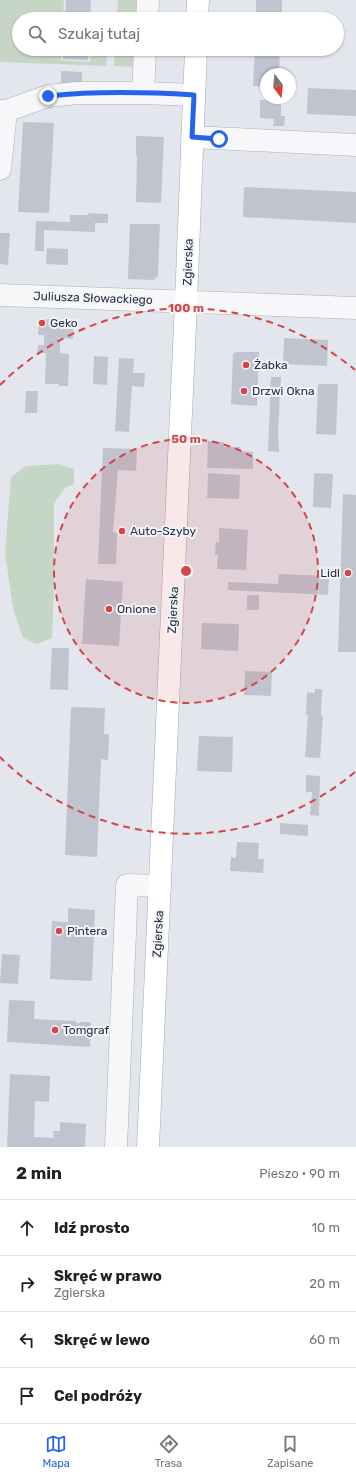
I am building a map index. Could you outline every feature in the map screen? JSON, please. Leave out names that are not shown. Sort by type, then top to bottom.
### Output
[{"type":"main road","points":[[197,12],[198,0]]},
{"type":"main road","name":"Zgierska","points":[[148,1147],[196,56]]},
{"type":"street","points":[[147,12],[148,0]]},
{"type":"street","points":[[143,93],[145,56]]},
{"type":"street","points":[[0,169],[3,111],[48,96],[77,93],[194,95]]},
{"type":"street","points":[[192,137],[356,144]]},
{"type":"street","name":"Juliusza Słowackiego","points":[[0,295],[356,308]]},
{"type":"street","points":[[116,1147],[127,884],[160,886]]},
{"type":"green space","points":[[0,0],[64,0],[63,12],[12,12],[12,56],[61,56],[61,60],[90,62],[90,56],[107,56],[106,66],[0,62]]},
{"type":"green space","points":[[118,0],[140,0],[139,12],[117,12]]},
{"type":"green space","points":[[115,56],[137,56],[137,67],[114,66]]},
{"type":"green space","points":[[58,464],[74,469],[74,484],[65,488],[54,503],[54,587],[52,638],[37,644],[23,638],[13,608],[5,553],[11,477],[26,466]]},
{"type":"building","points":[[66,0],[91,0],[90,12],[65,12]]},
{"type":"building","points":[[256,0],[282,0],[282,12],[256,12]]},
{"type":"building","points":[[63,56],[88,56],[88,60],[63,59]]},
{"type":"building","points":[[255,56],[280,56],[279,68],[260,68],[260,87],[253,86]]},
{"type":"building","points":[[61,71],[82,72],[82,88],[61,87]]},
{"type":"building","points":[[308,88],[356,90],[356,116],[307,114]]},
{"type":"building","points":[[260,104],[281,104],[281,116],[285,116],[284,126],[273,126],[274,119],[260,118]]},
{"type":"building","points":[[23,122],[54,123],[49,213],[18,212]]},
{"type":"building","points":[[136,136],[164,137],[161,203],[136,202]]},
{"type":"building","points":[[244,187],[356,192],[356,223],[243,217]]},
{"type":"building","points":[[88,213],[108,214],[108,223],[95,223],[95,232],[44,230],[44,251],[35,251],[36,221],[70,222],[70,215],[88,215]]},
{"type":"building","points":[[130,224],[160,224],[158,276],[153,280],[128,279]]},
{"type":"building","points":[[0,233],[10,233],[8,265],[0,264]]},
{"type":"building","points":[[47,248],[68,249],[68,265],[46,264]]},
{"type":"building","points":[[39,319],[74,320],[73,339],[60,338],[60,353],[69,354],[68,386],[59,386],[59,384],[45,384],[46,353],[37,353],[38,345],[44,345],[44,335],[38,335]]},
{"type":"building","points":[[284,338],[328,340],[327,366],[283,364]]},
{"type":"building","points":[[236,352],[259,352],[257,406],[231,404],[233,354]]},
{"type":"building","points":[[94,356],[108,357],[107,385],[93,384]]},
{"type":"building","points":[[119,358],[134,359],[133,373],[145,373],[144,387],[132,386],[129,432],[115,431]]},
{"type":"building","points":[[271,377],[281,377],[278,432],[279,452],[268,451]]},
{"type":"building","points":[[318,384],[338,384],[336,435],[316,434]]},
{"type":"building","points":[[26,391],[38,391],[37,413],[25,413]]},
{"type":"building","points":[[208,441],[224,442],[224,447],[241,447],[240,451],[253,452],[253,469],[207,468]]},
{"type":"building","points":[[103,448],[137,449],[136,471],[118,470],[113,532],[117,533],[116,564],[98,564]]},
{"type":"building","points":[[208,473],[240,475],[239,499],[207,498]]},
{"type":"building","points":[[314,473],[333,474],[331,508],[313,507]]},
{"type":"building","name":"Lidl","points":[[343,494],[356,495],[356,652],[338,652]]},
{"type":"building","points":[[219,528],[248,530],[246,570],[217,569],[218,555],[215,555],[216,542],[219,542]]},
{"type":"building","points":[[279,574],[329,576],[328,595],[228,590],[228,582],[278,584]]},
{"type":"building","points":[[86,579],[123,582],[119,646],[82,644]]},
{"type":"building","points":[[247,595],[259,595],[259,610],[247,610]]},
{"type":"building","points":[[202,623],[239,624],[238,651],[201,649]]},
{"type":"building","points":[[52,648],[69,648],[68,690],[50,689]]},
{"type":"building","points":[[245,671],[272,672],[271,696],[244,695]]},
{"type":"building","points":[[315,689],[322,689],[321,715],[323,716],[320,758],[305,757],[308,715],[306,715],[307,692],[315,693]]},
{"type":"building","points":[[71,707],[105,708],[104,734],[109,734],[108,760],[101,759],[97,857],[65,855]]},
{"type":"building","points":[[199,736],[233,737],[232,772],[197,771]]},
{"type":"building","points":[[306,775],[320,776],[319,816],[310,815],[312,792],[306,792]]},
{"type":"building","points":[[280,823],[308,825],[308,836],[280,834]]},
{"type":"building","points":[[237,842],[259,843],[258,859],[264,859],[263,873],[230,871],[231,857],[236,858]]},
{"type":"building","points":[[68,908],[95,910],[92,981],[50,979],[52,921],[68,922]]},
{"type":"building","points":[[2,954],[20,955],[18,984],[0,983]]},
{"type":"building","points":[[9,1000],[35,1001],[34,1019],[76,1021],[76,1023],[91,1022],[90,1047],[7,1042]]},
{"type":"building","points":[[10,1074],[50,1076],[49,1102],[35,1101],[34,1137],[54,1138],[53,1131],[60,1131],[60,1122],[86,1124],[85,1147],[7,1147]]},
{"type":"place","name":"Geko","points":[[42,323]]},
{"type":"place","name":"Żabka","points":[[246,365]]},
{"type":"place","name":"Drzwi Okna","points":[[244,391]]},
{"type":"place","name":"Auto-Szyby","points":[[122,531]]},
{"type":"place","name":"Lidl","points":[[348,573]]},
{"type":"place","name":"Onione","points":[[109,609]]},
{"type":"place","name":"Pintera","points":[[59,931]]},
{"type":"place","name":"Tomgraf","points":[[55,1030]]},
{"type":"route","points":[[48,96],[77,93],[194,95],[192,137],[219,139]]}]
